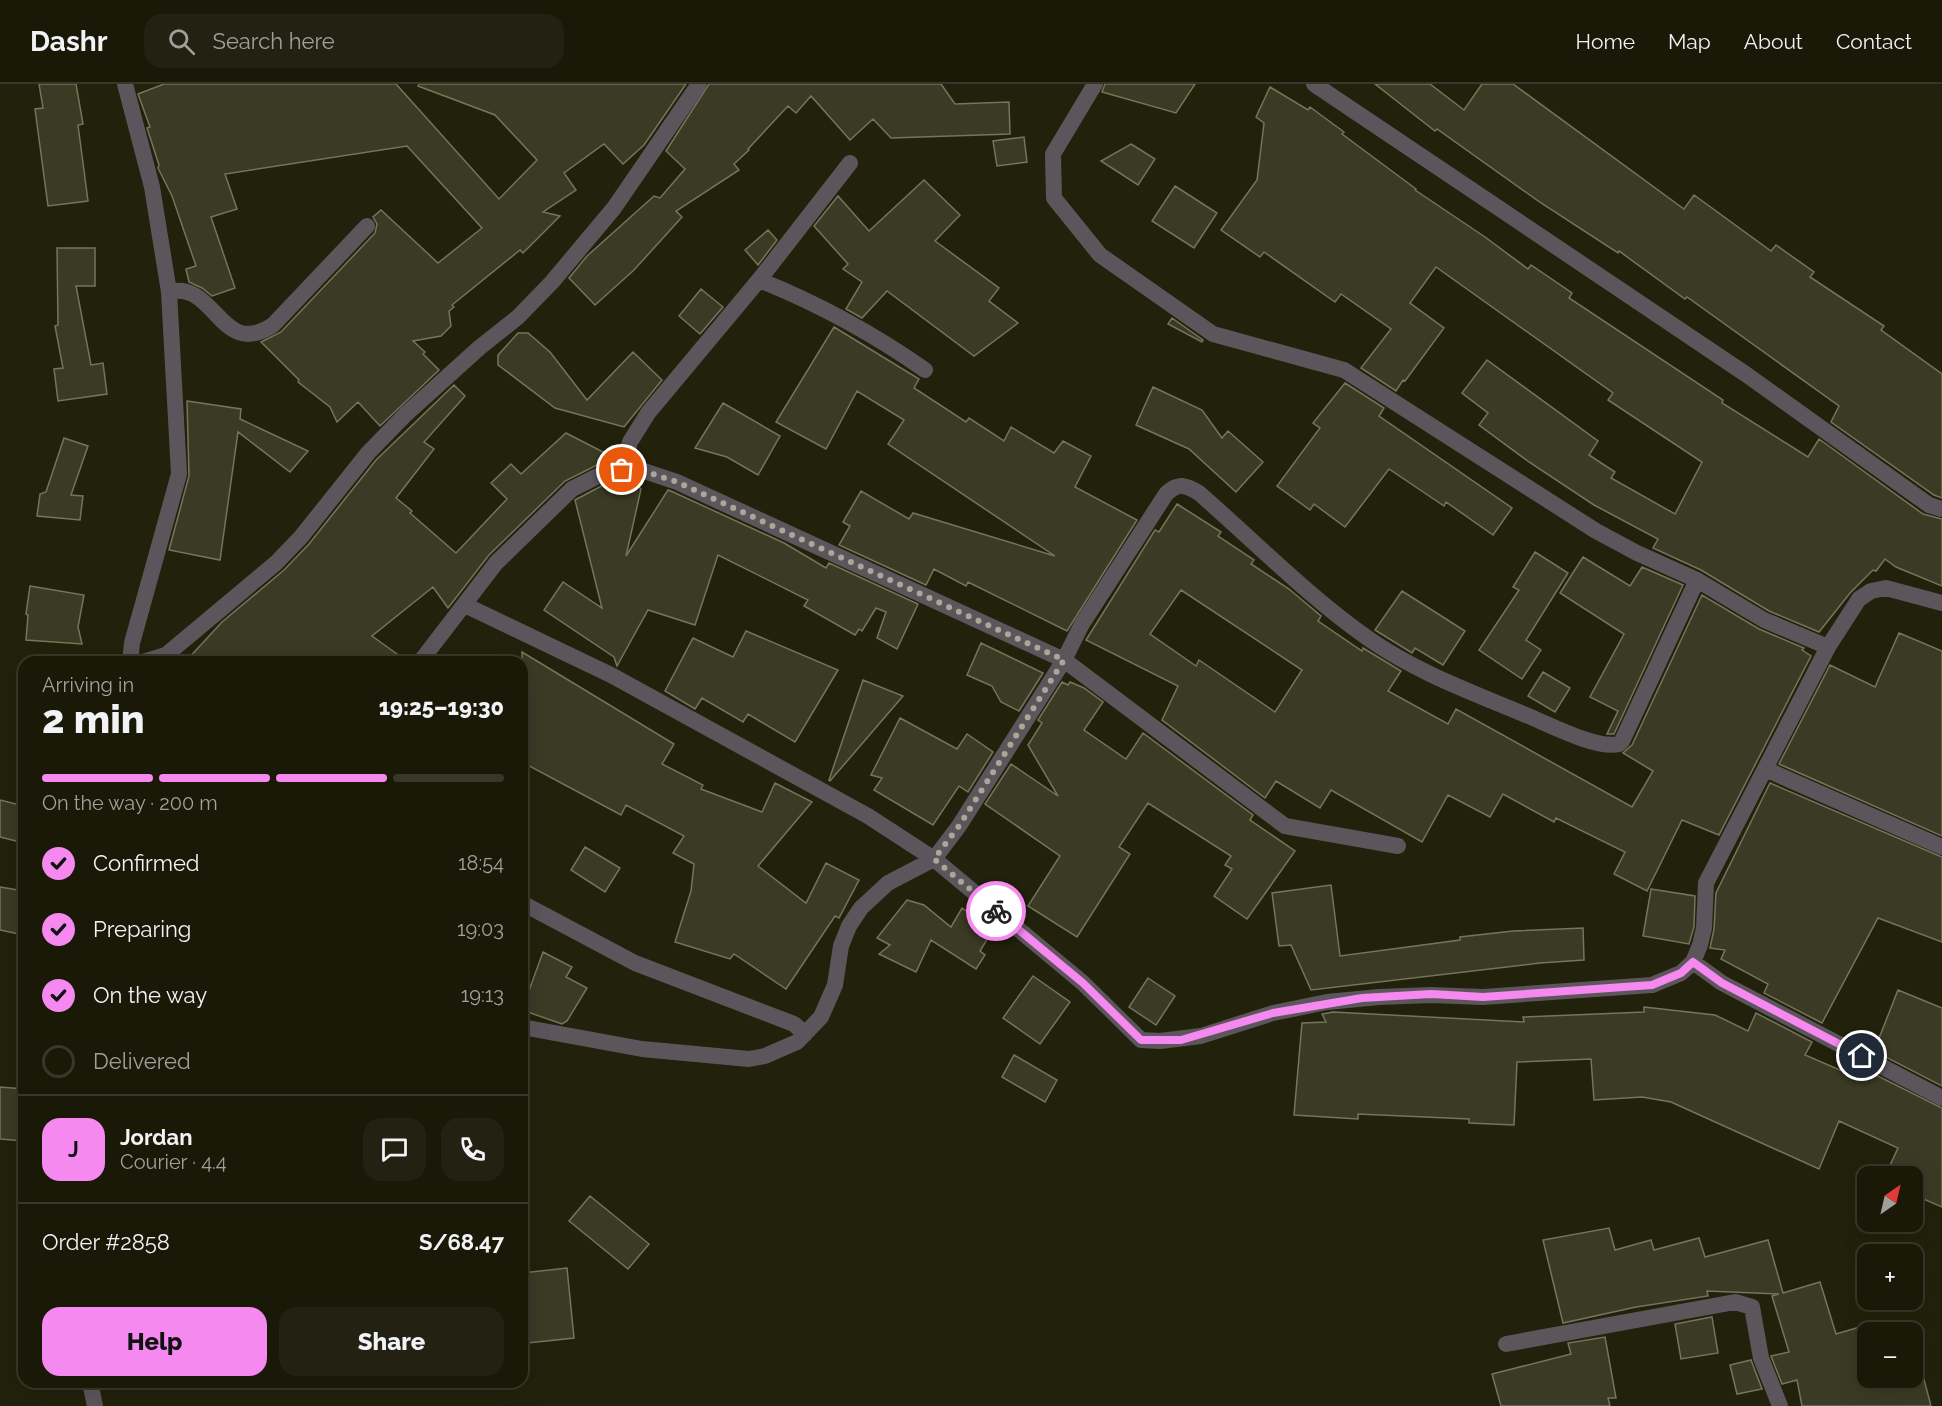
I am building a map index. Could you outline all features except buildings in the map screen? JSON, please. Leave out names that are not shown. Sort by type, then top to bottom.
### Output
[{"type":"street","points":[[125,84],[152,187],[169,292],[178,474],[132,643],[131,656]]},
{"type":"street","points":[[163,656],[276,563],[301,537],[369,453],[406,414],[442,380],[518,317],[545,290],[614,207],[699,84]]},
{"type":"street","points":[[1095,84],[1053,154],[1054,198],[1100,255],[1213,334],[1344,370],[1596,531],[1636,553],[1696,580],[1764,620],[1828,647]]},
{"type":"street","points":[[1314,84],[1747,375],[1929,505],[1942,509]]},
{"type":"street","points":[[622,470],[630,442],[648,413],[759,280],[850,163]]},
{"type":"street","points":[[169,292],[178,290],[196,294],[229,328],[239,333],[258,333],[273,324],[367,226]]},
{"type":"street","points":[[759,280],[804,298],[846,319],[925,370]]},
{"type":"street","points":[[425,656],[496,564],[572,489],[604,473],[641,470],[677,482],[1064,660],[1285,826],[1398,846]]},
{"type":"street","points":[[528,1028],[642,1049],[748,1059],[781,1050],[805,1034],[821,1017],[830,1001],[841,946],[849,926],[861,908],[888,883],[934,859],[959,826],[1064,660],[1082,624],[1166,494],[1177,485],[1184,485],[1199,494],[1334,613],[1370,640],[1442,680],[1558,729],[1607,745],[1619,744],[1622,741],[1696,580]]},
{"type":"street","points":[[465,605],[611,675],[868,816],[934,859],[1083,983],[1141,1040],[1181,1040],[1273,1013],[1327,1002],[1431,994],[1483,997],[1652,985],[1681,973],[1693,962],[1704,928],[1706,883],[1828,647],[1859,599],[1872,591],[1886,588],[1942,603]]},
{"type":"street","points":[[1765,769],[1942,847]]},
{"type":"street","points":[[528,906],[635,963],[794,1024],[805,1034]]},
{"type":"street","points":[[1693,962],[1722,983],[1942,1098]]},
{"type":"street","points":[[1506,1344],[1735,1302],[1752,1307],[1761,1358],[1780,1406]]},
{"type":"street","points":[[91,1388],[95,1406]]},
{"type":"way so far","points":[[622,470],[641,470],[660,474],[1064,660],[959,826],[934,859],[996,911]]},
{"type":"route","points":[[996,911],[1083,983],[1141,1040],[1181,1040],[1273,1013],[1327,1002],[1362,998],[1431,994],[1483,997],[1652,985],[1681,973],[1693,962],[1722,983],[1862,1056]]}]
